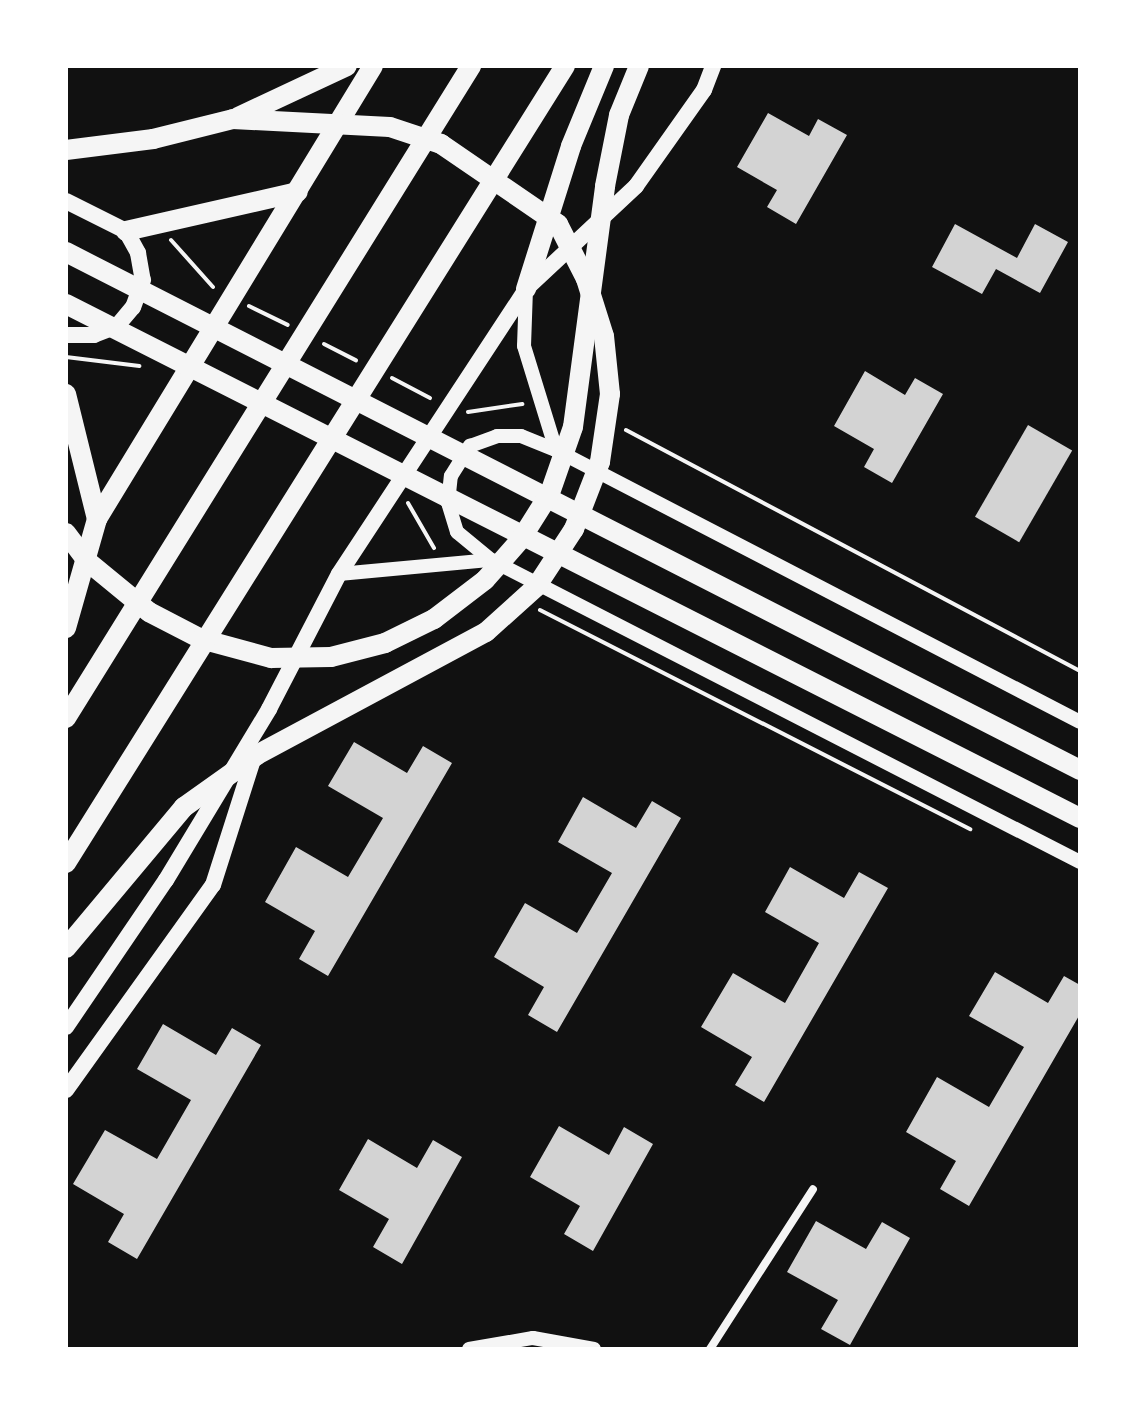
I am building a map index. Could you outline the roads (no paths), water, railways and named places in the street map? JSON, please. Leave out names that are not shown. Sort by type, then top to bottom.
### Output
[{"type":"main road","points":[[66,150],[153,139],[233,119],[347,66]]},
{"type":"main road","points":[[66,557],[97,519],[373,66]]},
{"type":"main road","points":[[66,718],[471,66]]},
{"type":"main road","points":[[66,863],[565,66]]},
{"type":"main road","points":[[526,289],[571,146],[604,66]]},
{"type":"main road","points":[[66,533],[87,561],[149,612],[201,639],[271,658],[331,657],[385,643],[434,619],[485,580],[521,539],[550,493],[573,427],[590,281],[619,115],[639,66]]},
{"type":"main road","points":[[66,1027],[166,880],[269,709],[339,574],[526,289],[636,186],[704,90],[713,66]]},
{"type":"main road","points":[[66,948],[104,898],[184,807],[257,755],[486,632],[536,587],[574,529],[600,462],[610,394],[604,336],[586,279],[558,224],[441,144],[390,127],[233,119]]},
{"type":"main road","points":[[126,231],[298,192]]},
{"type":"main road","points":[[66,201],[126,231],[138,253],[143,280],[133,307],[117,326],[94,335],[66,335]]},
{"type":"main road","points":[[66,252],[1077,768]]},
{"type":"main road","points":[[66,304],[1073,815]]},
{"type":"main road","points":[[66,394],[97,519],[66,628]]},
{"type":"main road","points":[[66,1090],[213,885],[269,709]]},
{"type":"street","points":[[526,289],[524,346],[556,450]]},
{"type":"street","points":[[1080,722],[556,450],[521,436],[497,436],[470,446],[451,476],[448,503],[457,532],[491,560],[1080,862]]},
{"type":"street","points":[[339,574],[491,560]]},
{"type":"street","points":[[710,1349],[813,1189]]},
{"type":"street","points":[[469,1349],[533,1338],[594,1349]]}]
